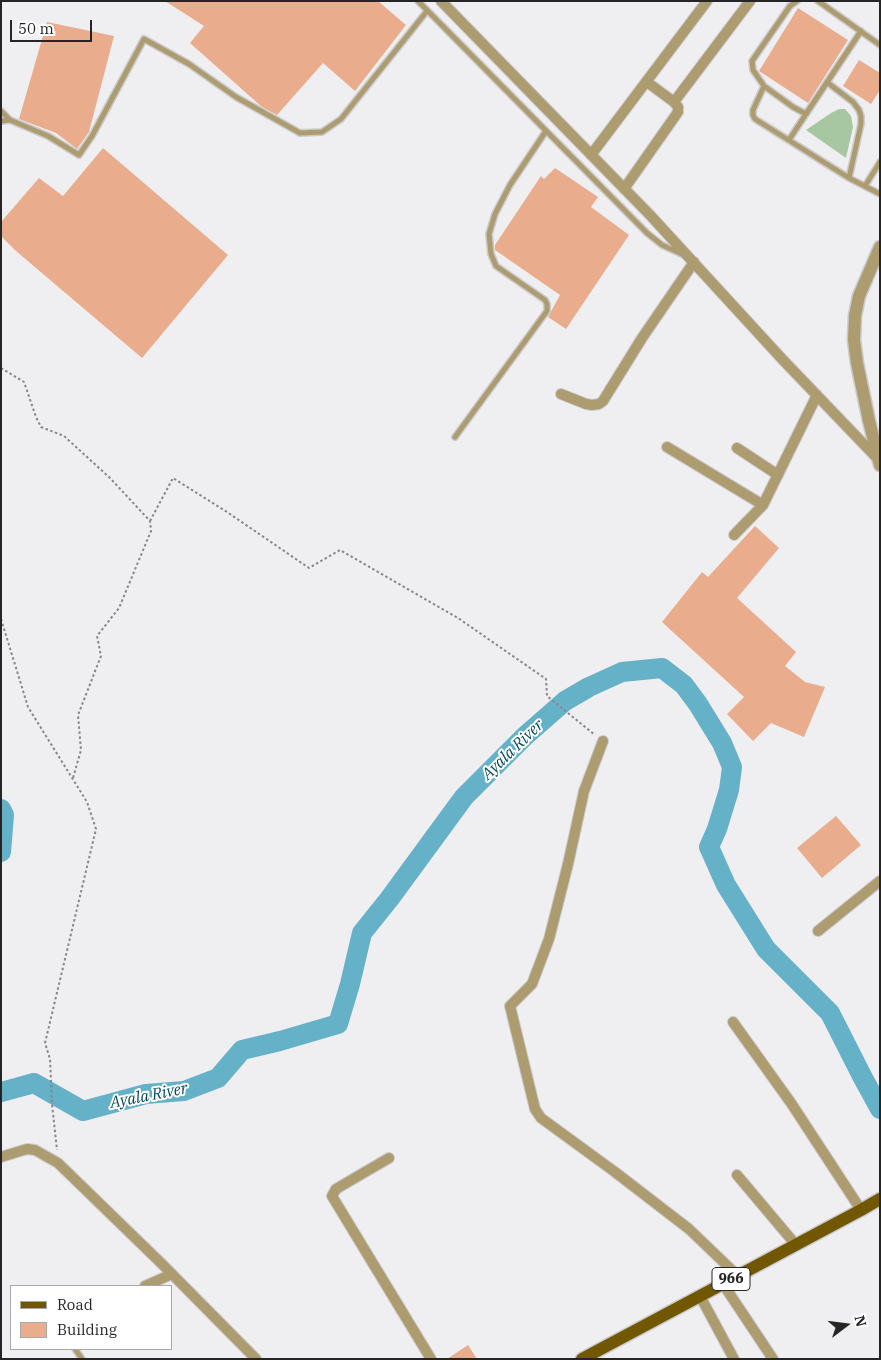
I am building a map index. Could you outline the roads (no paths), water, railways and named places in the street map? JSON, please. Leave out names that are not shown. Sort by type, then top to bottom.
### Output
[{"type":"main road","name":"966","points":[[582,1359],[880,1199]]},
{"type":"street","points":[[441,1],[624,189],[879,462]]},
{"type":"street","points":[[591,155],[707,1]]},
{"type":"street","points":[[674,102],[750,1]]},
{"type":"street","points":[[624,189],[678,112],[678,107],[674,102],[647,82]]},
{"type":"street","points":[[879,462],[857,363],[854,340],[855,316],[860,296],[880,247]]},
{"type":"street","points":[[561,394],[592,405],[603,401],[691,260]]},
{"type":"street","points":[[734,535],[763,505],[817,395]]},
{"type":"street","points":[[667,447],[763,505]]},
{"type":"street","points":[[737,448],[778,475]]},
{"type":"street","points":[[602,741],[584,790],[549,939],[532,984],[510,1006],[535,1109],[542,1118],[689,1228],[738,1276]]},
{"type":"street","points":[[818,931],[880,881]]},
{"type":"street","points":[[733,1022],[791,1103],[861,1210]]},
{"type":"street","points":[[1,1156],[27,1149],[35,1150],[58,1163],[256,1359]]},
{"type":"street","points":[[389,1158],[336,1189],[332,1196],[432,1359]]},
{"type":"street","points":[[737,1175],[796,1245]]},
{"type":"street","points":[[147,1285],[172,1274]]},
{"type":"street","points":[[723,1284],[773,1359]]},
{"type":"street","points":[[700,1296],[734,1359]]},
{"type":"lane","points":[[418,1],[647,233],[662,244],[691,260]]},
{"type":"lane","points":[[797,1],[790,6],[752,62],[753,70],[764,86],[806,114]]},
{"type":"lane","points":[[818,1],[880,45]]},
{"type":"lane","points":[[1,111],[10,120],[48,136],[79,155],[92,136],[144,39],[189,64],[236,97],[300,132],[322,132],[341,118],[427,11]]},
{"type":"lane","points":[[789,140],[861,31]]},
{"type":"lane","points":[[828,83],[853,102],[861,116],[861,124],[849,178]]},
{"type":"lane","points":[[764,86],[753,110],[755,119],[849,178],[880,194]]},
{"type":"lane","points":[[1,121],[10,120]]},
{"type":"lane","points":[[455,437],[548,310],[545,300],[496,266],[491,254],[489,234],[495,214],[510,185],[546,131]]},
{"type":"lane","points":[[865,186],[880,162]]},
{"type":"waterway","name":"Ayala River","points":[[1,1092],[34,1083],[83,1111],[146,1094],[184,1091],[218,1078],[242,1050],[338,1024],[362,933],[464,797],[525,736],[565,701],[589,687],[622,672],[662,668],[684,685],[698,704],[722,743],[732,767],[729,790],[717,829],[709,847],[726,885],[766,949],[830,1013],[880,1109]]},
{"type":"waterway","name":"Ayala River","points":[[1,809],[4,815],[1,852]]}]
